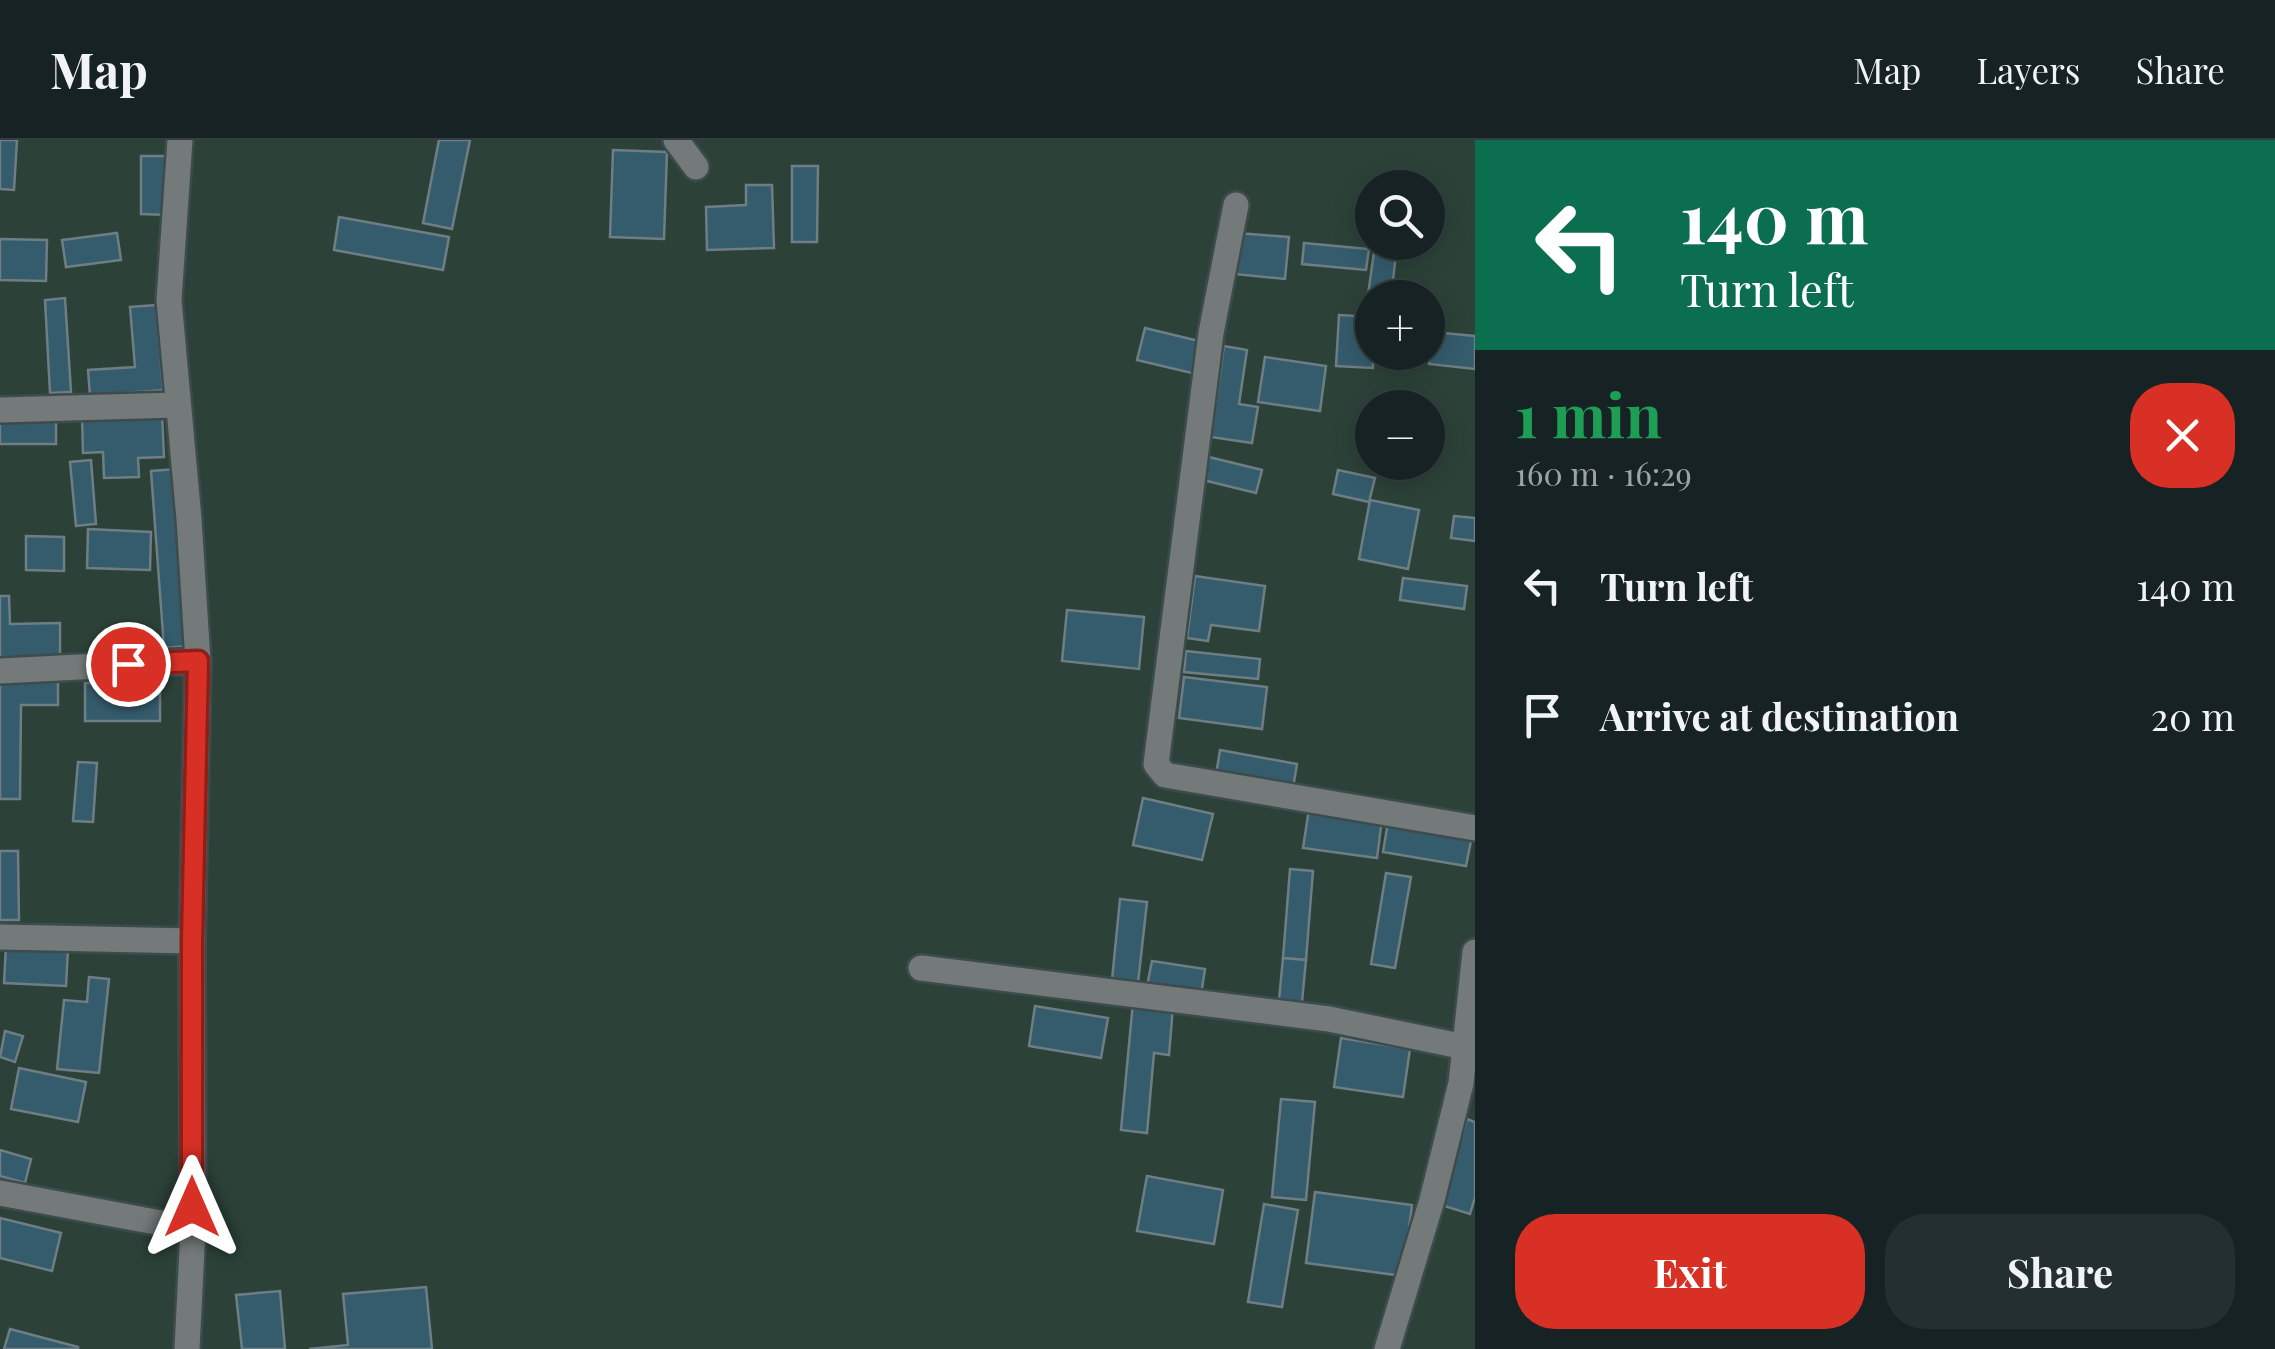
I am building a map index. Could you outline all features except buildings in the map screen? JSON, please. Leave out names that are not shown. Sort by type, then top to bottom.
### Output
[{"type":"street","points":[[180,140],[169,300],[190,519],[198,661],[192,941],[193,1229],[187,1349]]},
{"type":"street","points":[[676,140],[696,167]]},
{"type":"street","points":[[1236,205],[1211,333],[1156,764],[1165,775],[1475,828]]},
{"type":"street","points":[[0,410],[177,405]]},
{"type":"street","points":[[0,672],[198,661]]},
{"type":"street","points":[[0,937],[192,941]]},
{"type":"street","points":[[1388,1349],[1461,1083],[1475,952]]},
{"type":"street","points":[[921,968],[1329,1019],[1465,1047]]},
{"type":"street","points":[[0,1194],[193,1229]]},
{"type":"green space","points":[[0,140],[184,140],[174,305],[186,140],[1475,140],[1475,1349],[0,1349]]},
{"type":"route","points":[[128,664],[198,661],[192,1207]]}]
